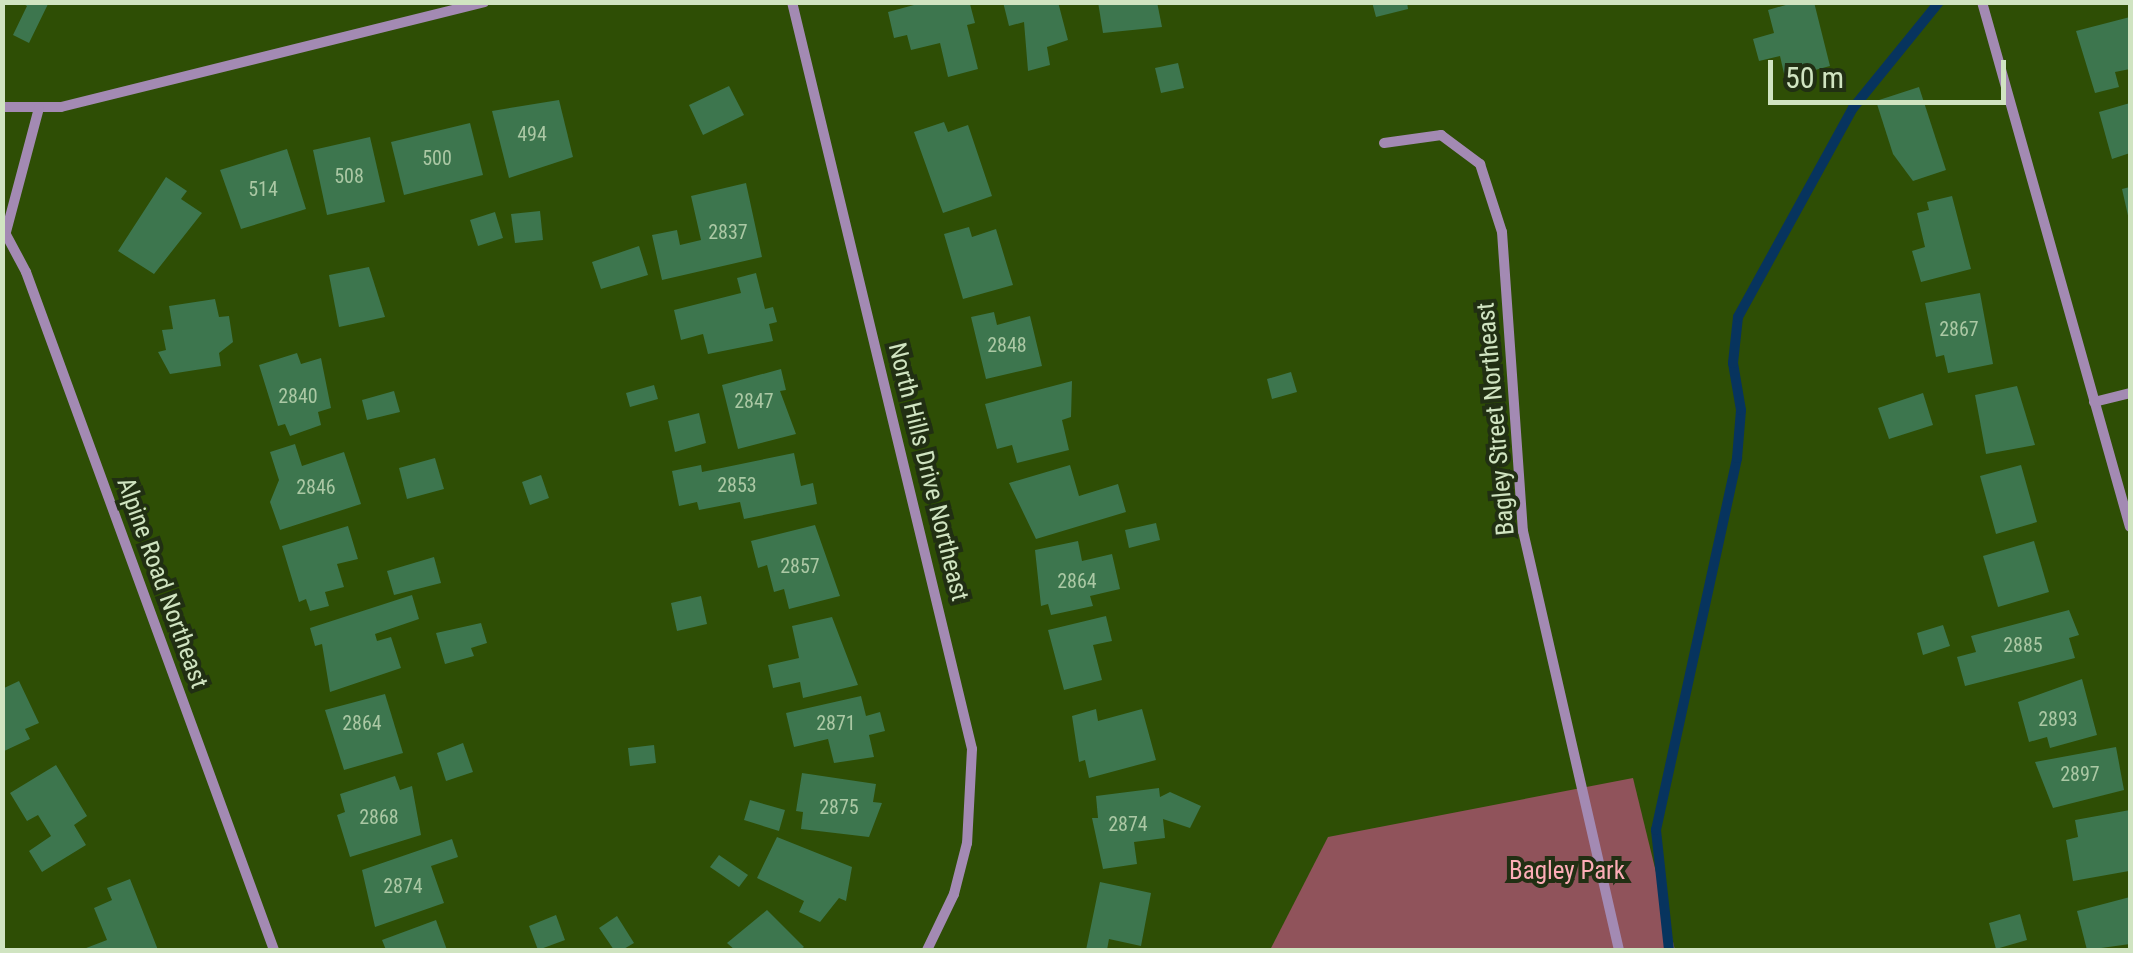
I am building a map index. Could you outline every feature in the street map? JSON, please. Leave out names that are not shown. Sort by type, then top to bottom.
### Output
[{"type":"street","points":[[2,107],[39,108],[484,2]]},
{"type":"street","name":"North Hills Drive Northeast","points":[[792,2],[972,750],[968,843],[954,894],[927,950]]},
{"type":"street","points":[[1982,2],[2130,527]]},
{"type":"street","name":"Alpine Road Northeast","points":[[39,108],[4,230],[26,272],[274,950]]},
{"type":"street","name":"Bagley Street Northeast","points":[[1384,142],[1441,135],[1480,164],[1502,232],[1523,531],[1619,950]]},
{"type":"street","points":[[2094,402],[2130,393]]},
{"type":"green space","name":"Bagley Park","points":[[1633,778],[1675,950],[1270,950],[1328,837]]},
{"type":"building","points":[[20,2],[49,2],[29,43],[13,35],[27,6]]},
{"type":"building","points":[[925,2],[970,4],[975,23],[967,25],[978,69],[948,77],[940,43],[911,50],[907,35],[894,38],[888,12]]},
{"type":"building","points":[[1003,2],[1058,2],[1068,40],[1047,47],[1050,65],[1028,71],[1024,22],[1009,26]]},
{"type":"building","points":[[1098,2],[1157,2],[1162,27],[1103,33]]},
{"type":"building","points":[[1372,2],[1407,2],[1408,9],[1376,17]]},
{"type":"building","points":[[1796,2],[1814,2],[1830,66],[1785,78],[1780,56],[1759,61],[1753,39],[1774,33],[1768,10]]},
{"type":"building","points":[[2130,17],[2130,69],[2115,72],[2119,87],[2095,93],[2076,31]]},
{"type":"building","points":[[1178,63],[1184,88],[1161,93],[1155,68]]},
{"type":"building","points":[[729,86],[744,115],[703,135],[689,105]]},
{"type":"building","points":[[1919,87],[1946,170],[1913,181],[1893,154],[1876,101]]},
{"type":"building","points":[[559,100],[573,157],[509,178],[492,111]]},
{"type":"building","points":[[2130,103],[2130,153],[2112,159],[2099,112]]},
{"type":"building","points":[[944,122],[948,132],[968,125],[992,196],[943,213],[914,132]]},
{"type":"building","points":[[470,123],[483,175],[404,195],[391,142]]},
{"type":"building","points":[[370,137],[385,202],[327,215],[313,150]]},
{"type":"building","points":[[287,149],[306,209],[241,229],[220,170]]},
{"type":"building","points":[[166,177],[187,191],[181,199],[202,213],[154,274],[118,251]]},
{"type":"building","points":[[746,183],[762,257],[662,280],[652,235],[677,230],[680,245],[701,240],[691,196]]},
{"type":"building","points":[[2130,187],[2130,219],[2129,220],[2122,189]]},
{"type":"building","points":[[1952,196],[1971,269],[1921,282],[1912,251],[1925,247],[1917,213],[1929,210],[1927,202]]},
{"type":"building","points":[[540,211],[543,240],[515,243],[511,214]]},
{"type":"building","points":[[495,212],[503,238],[478,246],[470,220]]},
{"type":"building","points":[[969,227],[972,237],[996,229],[1013,285],[963,299],[944,234]]},
{"type":"building","points":[[639,246],[648,275],[601,289],[592,262]]},
{"type":"building","points":[[369,267],[385,317],[339,327],[329,275]]},
{"type":"building","points":[[756,273],[765,309],[773,307],[777,322],[769,324],[773,341],[708,354],[703,334],[681,340],[674,310],[741,293],[737,278]]},
{"type":"building","points":[[1980,293],[1993,364],[1948,373],[1944,355],[1936,357],[1925,303]]},
{"type":"building","points":[[215,299],[219,317],[229,316],[233,342],[219,353],[221,366],[170,374],[158,352],[166,350],[162,330],[173,329],[169,306]]},
{"type":"building","points":[[994,312],[997,325],[1030,316],[1042,366],[986,379],[971,317]]},
{"type":"building","points":[[297,353],[301,364],[321,358],[331,408],[318,412],[321,425],[290,436],[285,424],[278,426],[259,365]]},
{"type":"building","points":[[781,369],[786,390],[780,391],[796,434],[738,449],[722,385]]},
{"type":"building","points":[[1291,372],[1297,392],[1272,399],[1267,379]]},
{"type":"building","points":[[1072,381],[1071,417],[1062,420],[1069,450],[1017,463],[1012,445],[997,449],[985,404]]},
{"type":"building","points":[[654,385],[658,399],[630,407],[626,393]]},
{"type":"building","points":[[2017,386],[2035,445],[1986,454],[1975,395]]},
{"type":"building","points":[[394,391],[400,412],[367,420],[362,400]]},
{"type":"building","points":[[1923,393],[1933,425],[1889,439],[1878,408]]},
{"type":"building","points":[[699,413],[706,443],[675,452],[668,421]]},
{"type":"building","points":[[295,444],[302,466],[344,452],[361,504],[280,530],[270,502],[279,480],[270,452]]},
{"type":"building","points":[[794,453],[801,486],[813,483],[817,504],[744,519],[740,502],[699,510],[697,502],[679,506],[672,471],[701,465],[702,472]]},
{"type":"building","points":[[435,458],[444,489],[407,499],[399,468]]},
{"type":"building","points":[[1070,465],[1079,496],[1118,484],[1126,512],[1036,539],[1009,483]]},
{"type":"building","points":[[2021,465],[2037,522],[1996,534],[1980,476]]},
{"type":"building","points":[[541,475],[549,498],[530,505],[522,482]]},
{"type":"building","points":[[1156,523],[1160,540],[1129,548],[1125,530]]},
{"type":"building","points":[[815,525],[840,596],[789,609],[784,589],[774,592],[767,565],[758,568],[751,541]]},
{"type":"building","points":[[348,526],[358,559],[337,564],[344,587],[325,592],[329,606],[310,611],[306,599],[299,602],[282,546]]},
{"type":"building","points":[[1078,541],[1082,561],[1112,554],[1120,589],[1090,596],[1093,606],[1051,615],[1048,604],[1041,606],[1035,550]]},
{"type":"building","points":[[2034,541],[2049,592],[1998,607],[1983,556]]},
{"type":"building","points":[[434,557],[441,583],[394,595],[387,571]]},
{"type":"building","points":[[412,595],[419,619],[375,634],[377,641],[391,637],[401,668],[330,692],[322,644],[315,646],[310,628]]},
{"type":"building","points":[[701,596],[707,624],[677,631],[671,603]]},
{"type":"building","points":[[2069,610],[2079,635],[2069,638],[2075,658],[1965,686],[1957,657],[1976,652],[1971,636]]},
{"type":"building","points":[[1106,616],[1112,641],[1093,645],[1102,680],[1064,690],[1048,630]]},
{"type":"building","points":[[832,617],[858,685],[803,698],[800,682],[773,688],[768,665],[799,658],[792,626]]},
{"type":"building","points":[[481,623],[487,643],[471,648],[474,656],[445,664],[436,633]]},
{"type":"building","points":[[1943,625],[1950,646],[1923,655],[1917,633]]},
{"type":"building","points":[[2082,679],[2097,735],[2050,748],[2047,737],[2029,742],[2018,702]]},
{"type":"building","points":[[19,681],[39,723],[25,729],[30,739],[2,752],[2,689]]},
{"type":"building","points":[[385,694],[403,753],[344,770],[325,710]]},
{"type":"building","points":[[861,696],[866,716],[880,712],[885,731],[869,735],[874,757],[834,763],[828,739],[794,747],[786,713]]},
{"type":"building","points":[[1096,709],[1098,721],[1142,709],[1156,760],[1089,778],[1085,760],[1079,762],[1072,716]]},
{"type":"building","points":[[463,743],[473,772],[446,781],[437,753]]},
{"type":"building","points":[[654,745],[656,763],[630,766],[628,748]]},
{"type":"building","points":[[2116,747],[2124,790],[2053,808],[2035,762]]},
{"type":"building","points":[[56,765],[87,816],[74,825],[86,845],[42,872],[29,851],[51,836],[38,815],[27,821],[10,793]]},
{"type":"building","points":[[802,773],[876,784],[873,802],[882,803],[869,837],[801,829],[803,812],[796,811]]},
{"type":"building","points":[[395,776],[400,790],[412,786],[421,835],[350,857],[337,815],[345,812],[340,794]]},
{"type":"building","points":[[1159,788],[1160,797],[1170,792],[1201,806],[1190,828],[1163,819],[1165,838],[1134,842],[1137,864],[1103,869],[1092,818],[1098,818],[1096,796]]},
{"type":"building","points":[[750,800],[785,810],[779,831],[744,820]]},
{"type":"building","points":[[2130,810],[2129,871],[2073,881],[2066,840],[2078,837],[2075,820]]},
{"type":"building","points":[[777,837],[852,867],[846,901],[839,898],[820,922],[799,912],[804,901],[757,878]]},
{"type":"building","points":[[452,839],[458,857],[431,866],[444,903],[375,927],[362,870]]},
{"type":"building","points":[[719,855],[748,875],[739,887],[710,867]]},
{"type":"building","points":[[130,879],[158,950],[81,950],[107,940],[94,908],[112,900],[107,888]]},
{"type":"building","points":[[1100,882],[1151,893],[1141,946],[1109,939],[1107,950],[1086,950]]},
{"type":"building","points":[[2130,897],[2130,944],[2087,950],[2077,911]]},
{"type":"building","points":[[767,910],[804,947],[735,950],[727,943]]},
{"type":"building","points":[[2020,914],[2027,940],[1996,949],[1989,923]]},
{"type":"building","points":[[556,915],[565,940],[538,950],[529,926]]},
{"type":"building","points":[[617,916],[634,943],[622,950],[614,950],[599,928]]},
{"type":"building","points":[[436,920],[447,950],[386,950],[382,940]]},
{"type":"waterway","points":[[1669,950],[1656,830],[1737,458],[1741,410],[1733,363],[1738,317],[1853,108],[1939,2]]}]
